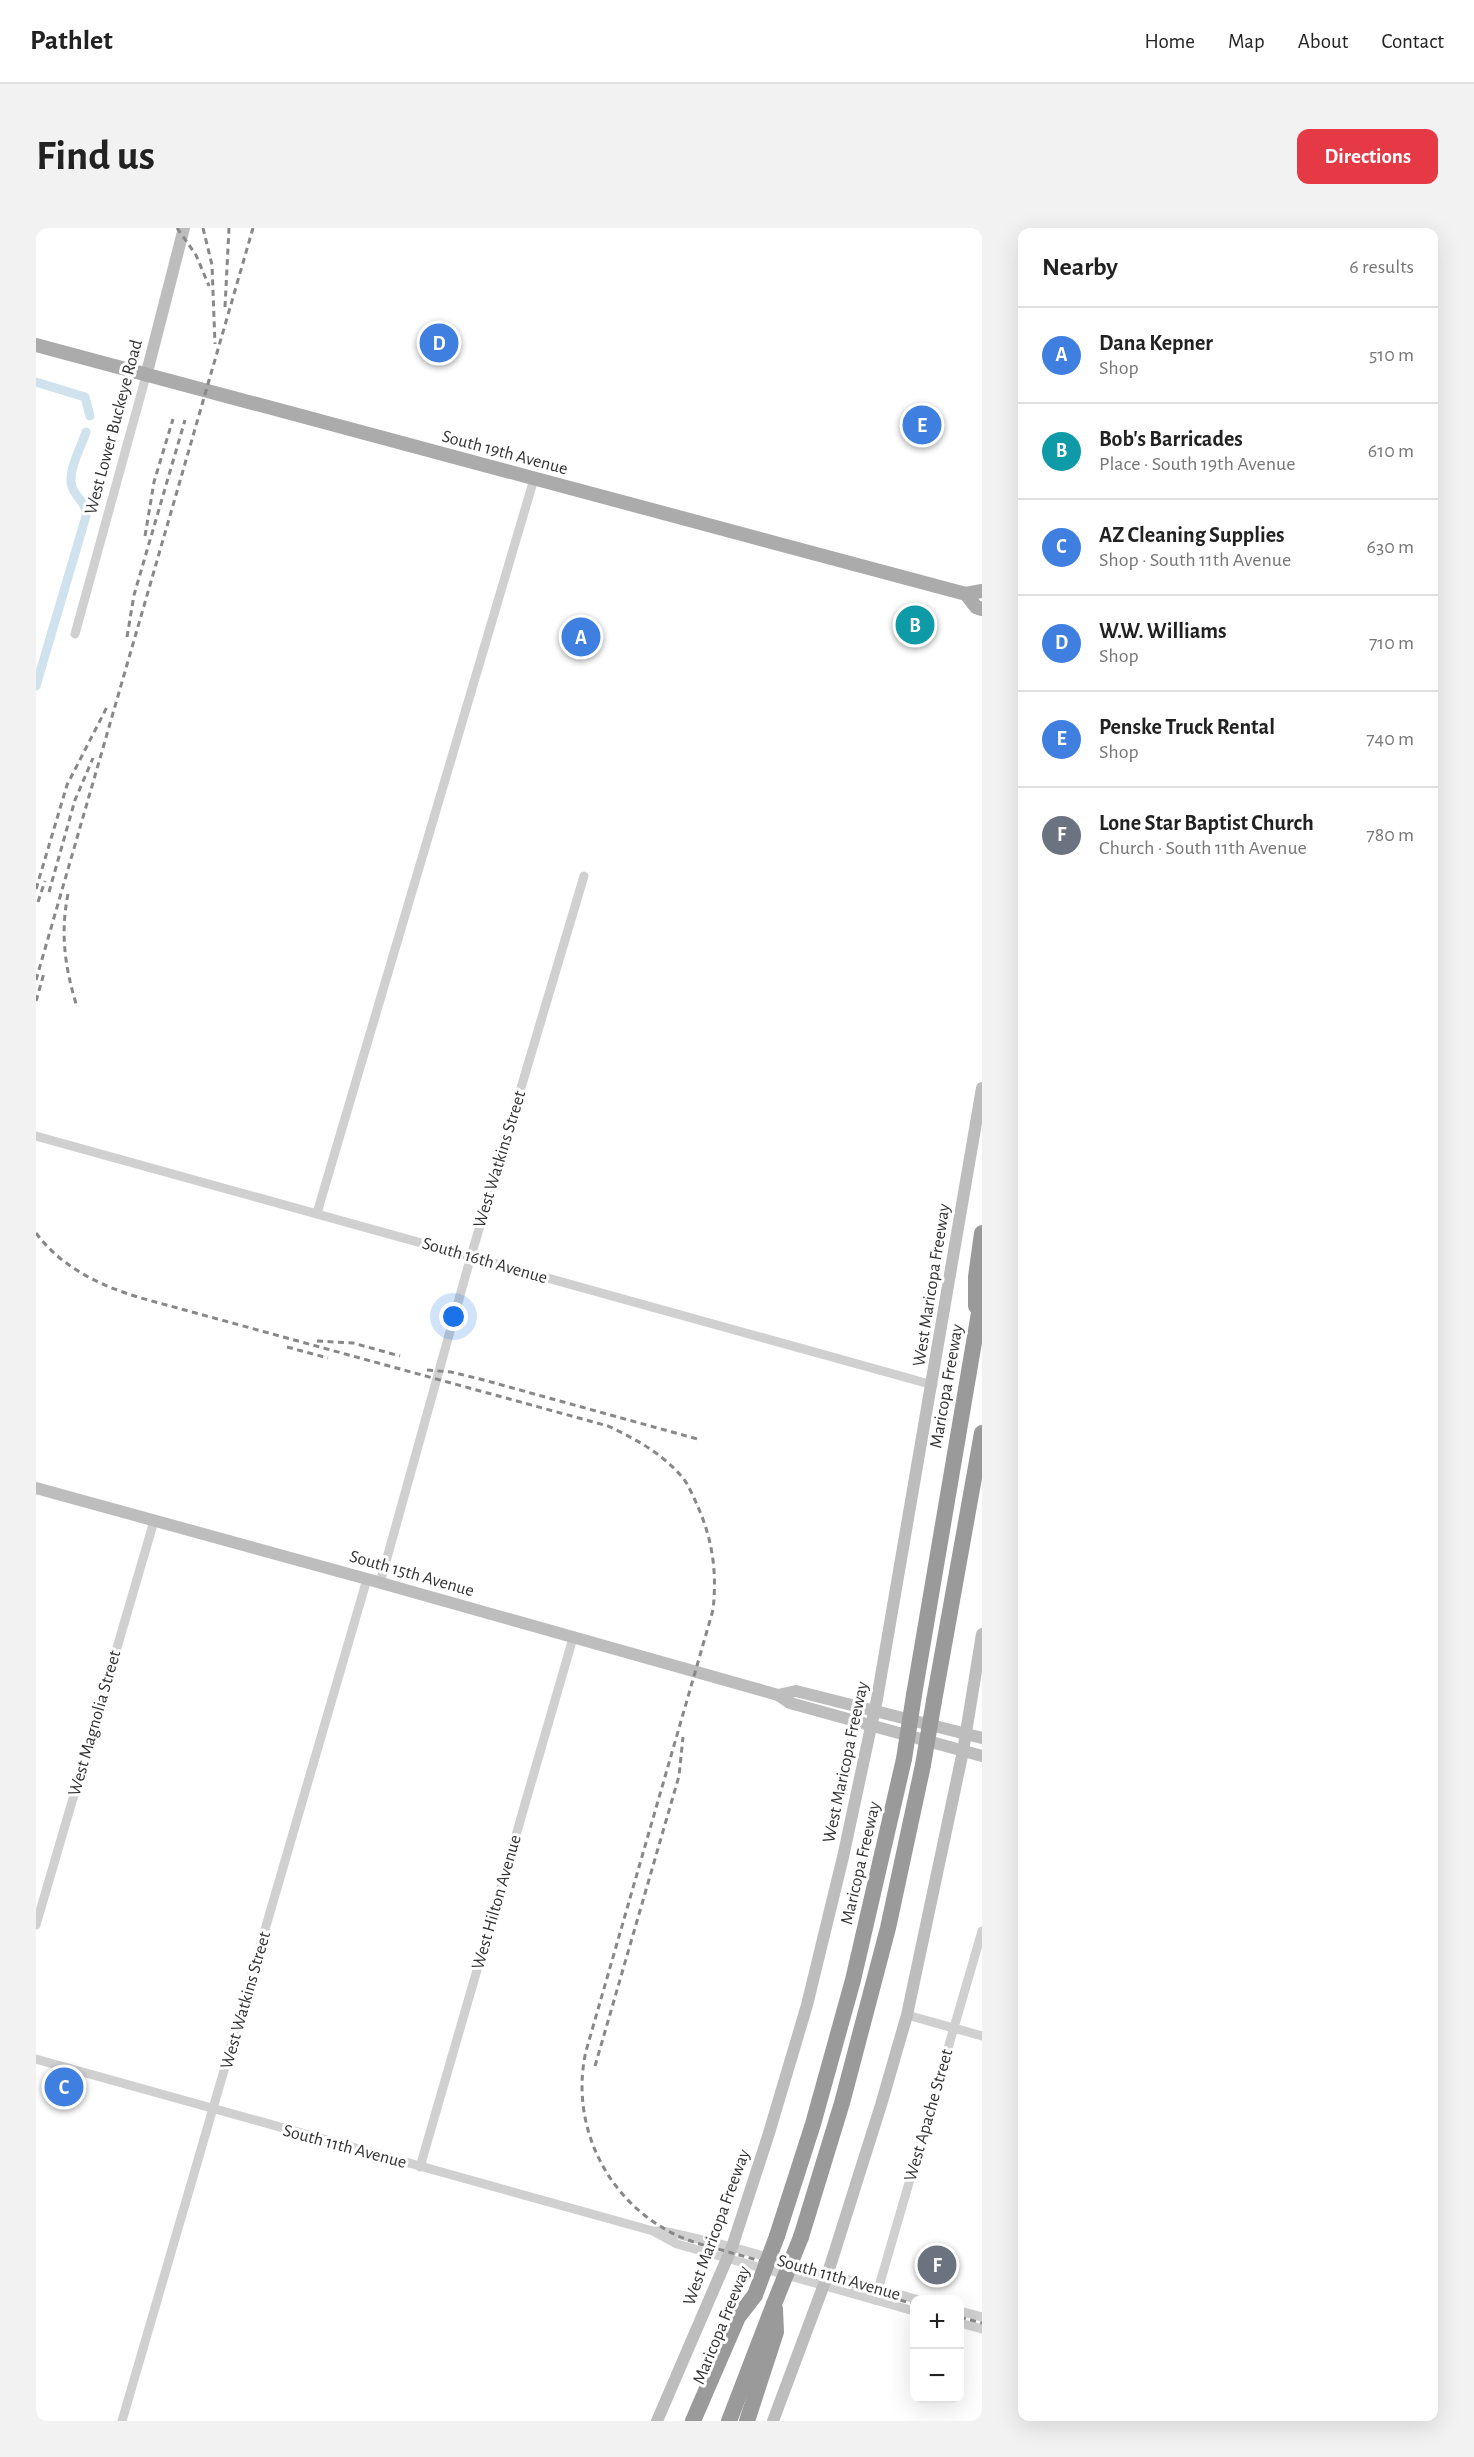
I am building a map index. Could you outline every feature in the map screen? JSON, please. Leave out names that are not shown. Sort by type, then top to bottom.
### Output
[{"type":"highway","points":[[976,1325],[976,1277],[982,1233]]},
{"type":"highway","name":"Maricopa Freeway","points":[[704,2421],[777,2236],[813,2124],[854,1980],[904,1759],[982,1295]]},
{"type":"highway","points":[[729,2421],[801,2237],[842,2103],[885,1939],[923,1766],[982,1433]]},
{"type":"highway","points":[[693,2421],[738,2317],[755,2295]]},
{"type":"highway","points":[[747,2421],[776,2332],[774,2304]]},
{"type":"main road","name":"West Lower Buckeye Road","points":[[146,376],[184,228]]},
{"type":"main road","name":"South 19th Avenue","points":[[36,345],[966,594],[982,591]]},
{"type":"main road","name":"South 19th Avenue","points":[[966,594],[976,607],[982,609]]},
{"type":"main road","name":"West Maricopa Freeway","points":[[657,2421],[730,2253],[807,2005],[843,1857],[875,1710],[933,1385],[982,1088]]},
{"type":"main road","name":"South 15th Avenue","points":[[36,1488],[778,1695],[790,1703],[870,1727],[982,1756]]},
{"type":"main road","points":[[773,2421],[826,2280],[907,2015],[963,1751],[982,1634]]},
{"type":"main road","name":"South 15th Avenue","points":[[778,1695],[796,1691],[982,1738]]},
{"type":"street","name":"West Lower Buckeye Road","points":[[75,634],[146,376]]},
{"type":"street","points":[[317,1213],[534,479]]},
{"type":"street","name":"West Watkins Street","points":[[380,1583],[471,1256],[584,876]]},
{"type":"street","name":"South 16th Avenue","points":[[36,1136],[933,1385]]},
{"type":"street","name":"West Magnolia Street","points":[[36,1925],[154,1521]]},
{"type":"street","name":"West Watkins Street","points":[[122,2421],[367,1579]]},
{"type":"street","name":"West Hilton Avenue","points":[[420,2167],[573,1638]]},
{"type":"street","name":"West Apache Street","points":[[874,2300],[982,1931]]},
{"type":"street","points":[[907,2015],[982,2036]]},
{"type":"street","name":"South 11th Avenue","points":[[36,2059],[653,2231],[668,2232],[730,2253],[826,2280],[874,2300],[910,2310]]},
{"type":"street","name":"South 11th Avenue","points":[[826,2280],[878,2288],[910,2297]]},
{"type":"street","points":[[964,2312],[982,2317]]},
{"type":"street","points":[[964,2324],[982,2329]]},
{"type":"waterway","points":[[36,382],[85,397],[90,416]]},
{"type":"waterway","points":[[36,686],[86,516],[85,508],[74,491],[71,481],[73,467],[86,432]]},
{"type":"railway","points":[[177,228],[196,255],[209,286]]},
{"type":"railway","points":[[203,228],[212,265],[215,344]]},
{"type":"railway","points":[[225,307],[229,228]]},
{"type":"railway","points":[[36,980],[253,228]]},
{"type":"railway","points":[[145,536],[154,482],[173,419]]},
{"type":"railway","points":[[127,637],[134,595],[185,420]]},
{"type":"railway","points":[[36,889],[67,785],[108,705]]},
{"type":"railway","points":[[49,892],[75,800],[93,758]]},
{"type":"railway","points":[[38,902],[45,881]]},
{"type":"railway","points":[[68,894],[64,923],[65,951],[69,979],[77,1007]]},
{"type":"railway","points":[[36,1001],[44,973]]},
{"type":"railway","points":[[36,1233],[70,1266],[111,1288],[608,1426],[648,1448],[683,1478],[703,1520],[713,1557],[713,1610],[586,2051],[582,2082],[584,2113],[592,2143],[605,2170],[623,2195],[645,2216],[671,2232],[700,2244],[910,2303]]},
{"type":"railway","points":[[317,1341],[353,1343],[400,1356]]},
{"type":"railway","points":[[287,1347],[328,1358]]},
{"type":"railway","points":[[427,1370],[451,1372],[480,1379],[701,1440]]},
{"type":"railway","points":[[595,2066],[679,1776],[683,1737]]},
{"type":"railway","points":[[964,2318],[982,2323]]},
{"type":"place","name":"W.W. Williams","points":[[439,343]]},
{"type":"place","name":"Penske Truck Rental","points":[[922,425]]},
{"type":"place","name":"Bob's Barricades","points":[[915,625]]},
{"type":"place","name":"Dana Kepner","points":[[581,637]]},
{"type":"place","name":"AZ Cleaning Supplies","points":[[64,2087]]},
{"type":"place","name":"Lone Star Baptist Church","points":[[937,2265]]}]
